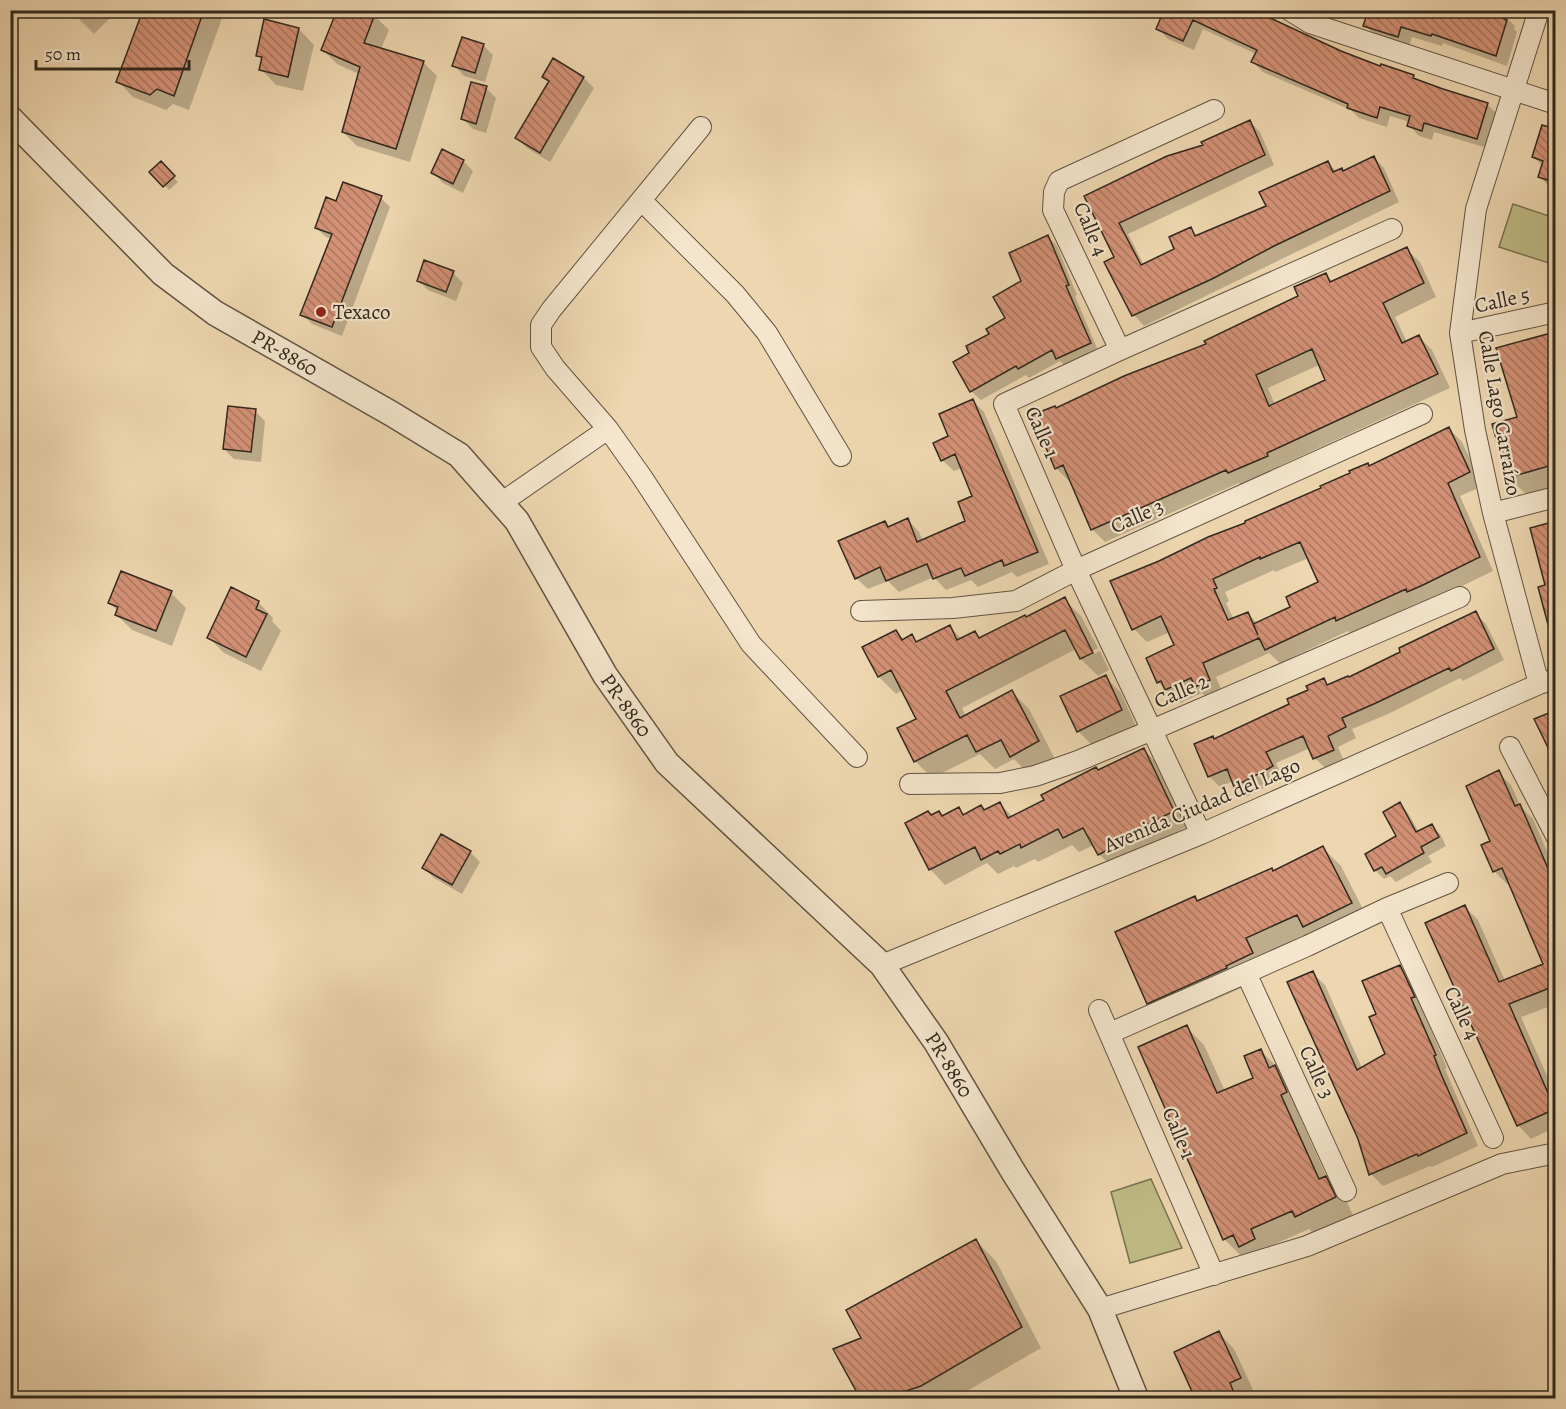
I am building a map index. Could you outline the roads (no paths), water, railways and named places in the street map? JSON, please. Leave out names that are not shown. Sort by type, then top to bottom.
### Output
[{"type":"street","points":[[1289,10],[1310,23],[1556,104]]},
{"type":"street","name":"Calle Lago Carraízo","points":[[1539,10],[1476,209],[1460,333],[1475,430],[1493,513],[1547,681]]},
{"type":"street","name":"Calle 4","points":[[1120,350],[1053,210],[1054,192],[1059,181],[1214,110]]},
{"type":"street","name":"PR-8860","points":[[10,118],[163,274],[215,314],[392,414],[459,455],[517,521],[605,675],[667,763],[882,965],[936,1042],[1014,1173],[1100,1309],[1136,1398]]},
{"type":"street","points":[[701,127],[541,325],[541,347],[555,368],[608,429],[642,477],[751,644],[857,757]]},
{"type":"street","points":[[641,200],[735,294],[767,333],[841,456]]},
{"type":"street","name":"Calle 1","points":[[1201,834],[1076,570],[1004,404],[1392,229]]},
{"type":"street","name":"Calle 5","points":[[1460,333],[1556,312]]},
{"type":"street","name":"Calle 3","points":[[861,611],[953,608],[1016,601],[1076,570],[1422,414]]},
{"type":"street","points":[[501,503],[608,429]]},
{"type":"street","points":[[1493,513],[1556,497]]},
{"type":"street","name":"Calle 2","points":[[910,784],[1000,783],[1035,776],[1152,730],[1460,597]]},
{"type":"street","name":"Avenida Ciudad del Lago","points":[[882,965],[1201,834],[1547,681]]},
{"type":"street","points":[[1510,747],[1556,836]]},
{"type":"street","points":[[1110,1033],[1387,908],[1448,883]]},
{"type":"street","name":"Calle 4","points":[[1387,908],[1493,1138]]},
{"type":"street","name":"Calle 3","points":[[1246,973],[1346,1191]]},
{"type":"street","name":"Calle 1","points":[[1099,1010],[1214,1275]]},
{"type":"street","points":[[1100,1309],[1307,1246],[1502,1164],[1556,1154]]},
{"type":"place","name":"Texaco","points":[[321,312]]}]
